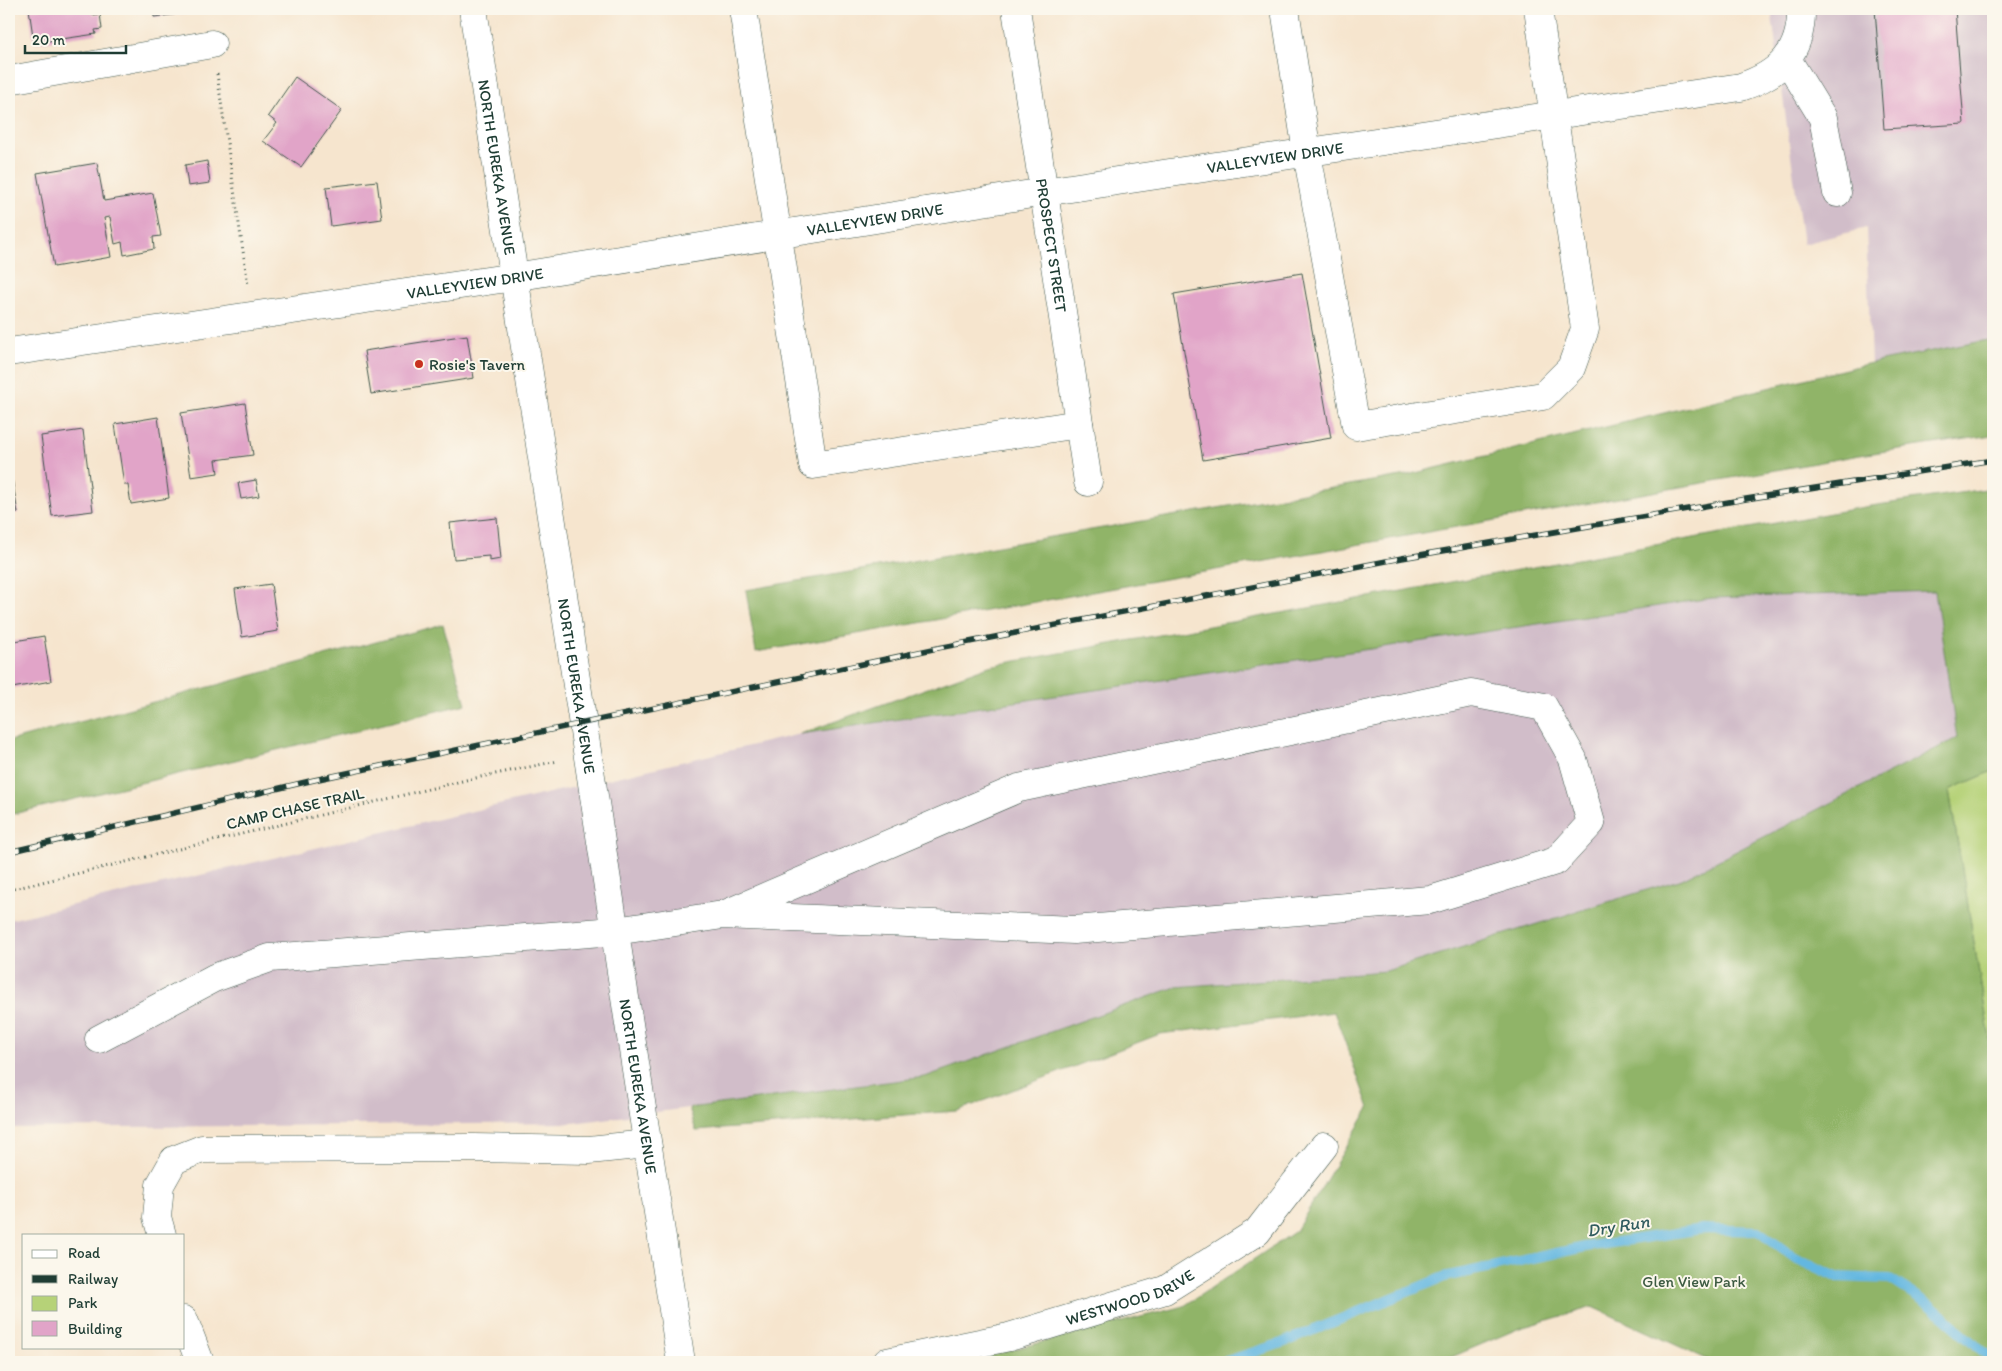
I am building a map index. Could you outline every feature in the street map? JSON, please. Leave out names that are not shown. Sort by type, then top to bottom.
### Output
[{"type":"street","name":"NORTH EUREKA AVENUE","points":[[473,9],[681,1362]]},
{"type":"street","points":[[743,9],[813,465],[1079,424]]},
{"type":"street","name":"PROSPECT STREET","points":[[1016,9],[1088,482]]},
{"type":"street","points":[[1285,9],[1307,153],[1356,426],[1543,396],[1571,368],[1585,329],[1538,9]]},
{"type":"street","points":[[1801,9],[1799,34],[1793,50],[1787,59],[1823,118],[1837,192]]},
{"type":"street","points":[[9,80],[212,44]]},
{"type":"street","name":"VALLEYVIEW DRIVE","points":[[10,346],[253,316],[514,277],[1044,192],[1741,87],[1766,77],[1778,69],[1787,59]]},
{"type":"street","points":[[98,1039],[214,978],[270,958],[615,932],[723,915],[1074,930],[1430,900],[1556,861],[1591,823],[1573,759],[1544,707],[1471,693],[1019,788],[723,915]]},
{"type":"street","points":[[162,1234],[158,1217],[160,1185],[174,1160],[202,1149],[474,1148],[589,1150],[647,1144]]},
{"type":"street","name":"WESTWOOD DRIVE","points":[[887,1362],[1009,1336],[1165,1290],[1257,1232],[1324,1146]]},
{"type":"street","points":[[185,1323],[200,1362]]},
{"type":"path","points":[[212,44],[253,316]]},
{"type":"path","name":"CAMP CHASE TRAIL","points":[[9,890],[466,780],[588,755]]},
{"type":"shaded area","points":[[1771,9],[1993,9],[1993,339],[1871,363],[1866,228],[1803,244]]},
{"type":"shaded area","points":[[1936,591],[1957,738],[1682,879],[1386,971],[1176,987],[925,1077],[573,1123],[9,1128],[9,920],[800,734],[1712,598]]},
{"type":"green space","points":[[1993,339],[1993,435],[1860,455],[756,652],[746,590],[1407,475],[1871,363]]},
{"type":"green space","name":"Glen View Park","points":[[1993,488],[1993,771],[1949,790],[1993,1058],[1993,1362],[1713,1362],[1593,1307],[1520,1328],[1440,1362],[964,1362],[1184,1306],[1296,1231],[1369,1108],[1334,1012],[1160,1034],[957,1111],[696,1131],[689,1108],[925,1077],[1176,987],[1386,971],[1682,879],[1957,738],[1935,591],[1712,598],[800,734],[989,666],[1864,507]]},
{"type":"green space","points":[[443,624],[466,704],[9,815],[9,741]]},
{"type":"green space","points":[[1993,771],[1993,1058],[1949,790]]},
{"type":"building","points":[[29,9],[92,9],[93,15],[100,14],[102,29],[95,30],[96,34],[34,43]]},
{"type":"building","points":[[153,9],[187,9],[188,13],[154,17]]},
{"type":"building","points":[[1875,9],[1955,9],[1964,124],[1884,129]]},
{"type":"building","points":[[295,77],[342,110],[301,167],[263,141],[277,123],[268,116]]},
{"type":"building","points":[[207,161],[210,183],[188,186],[185,165]]},
{"type":"building","points":[[97,163],[104,201],[153,193],[161,236],[153,237],[154,249],[124,255],[122,242],[115,244],[110,217],[104,218],[111,257],[54,267],[37,173]]},
{"type":"building","points":[[377,181],[382,219],[331,226],[326,187]]},
{"type":"building","points":[[1302,273],[1331,438],[1203,460],[1174,294]]},
{"type":"building","name":"Rosie's Tavern","points":[[467,335],[474,378],[371,394],[364,351]]},
{"type":"building","points":[[245,403],[253,455],[216,460],[218,473],[191,477],[181,413]]},
{"type":"building","points":[[158,417],[169,498],[131,504],[128,485],[124,485],[115,424]]},
{"type":"building","points":[[83,430],[93,511],[52,516],[41,436]]},
{"type":"building","points":[[9,460],[18,513],[9,514]]},
{"type":"building","points":[[256,480],[259,496],[241,499],[238,483]]},
{"type":"building","points":[[497,518],[501,559],[489,561],[489,556],[454,559],[450,523]]},
{"type":"building","points":[[271,584],[278,631],[242,637],[235,589]]},
{"type":"building","points":[[44,636],[51,681],[12,688],[9,670],[9,642]]},
{"type":"waterway","name":"Dry Run","points":[[1224,1362],[1282,1343],[1444,1277],[1585,1247],[1702,1229],[1758,1231],[1795,1258],[1837,1277],[1890,1279],[1929,1304],[1993,1360]]},
{"type":"railway","points":[[9,852],[314,780],[933,649],[1402,558],[1746,499],[1993,460]]},
{"type":"place","name":"Rosie's Tavern","points":[[419,364]]}]
